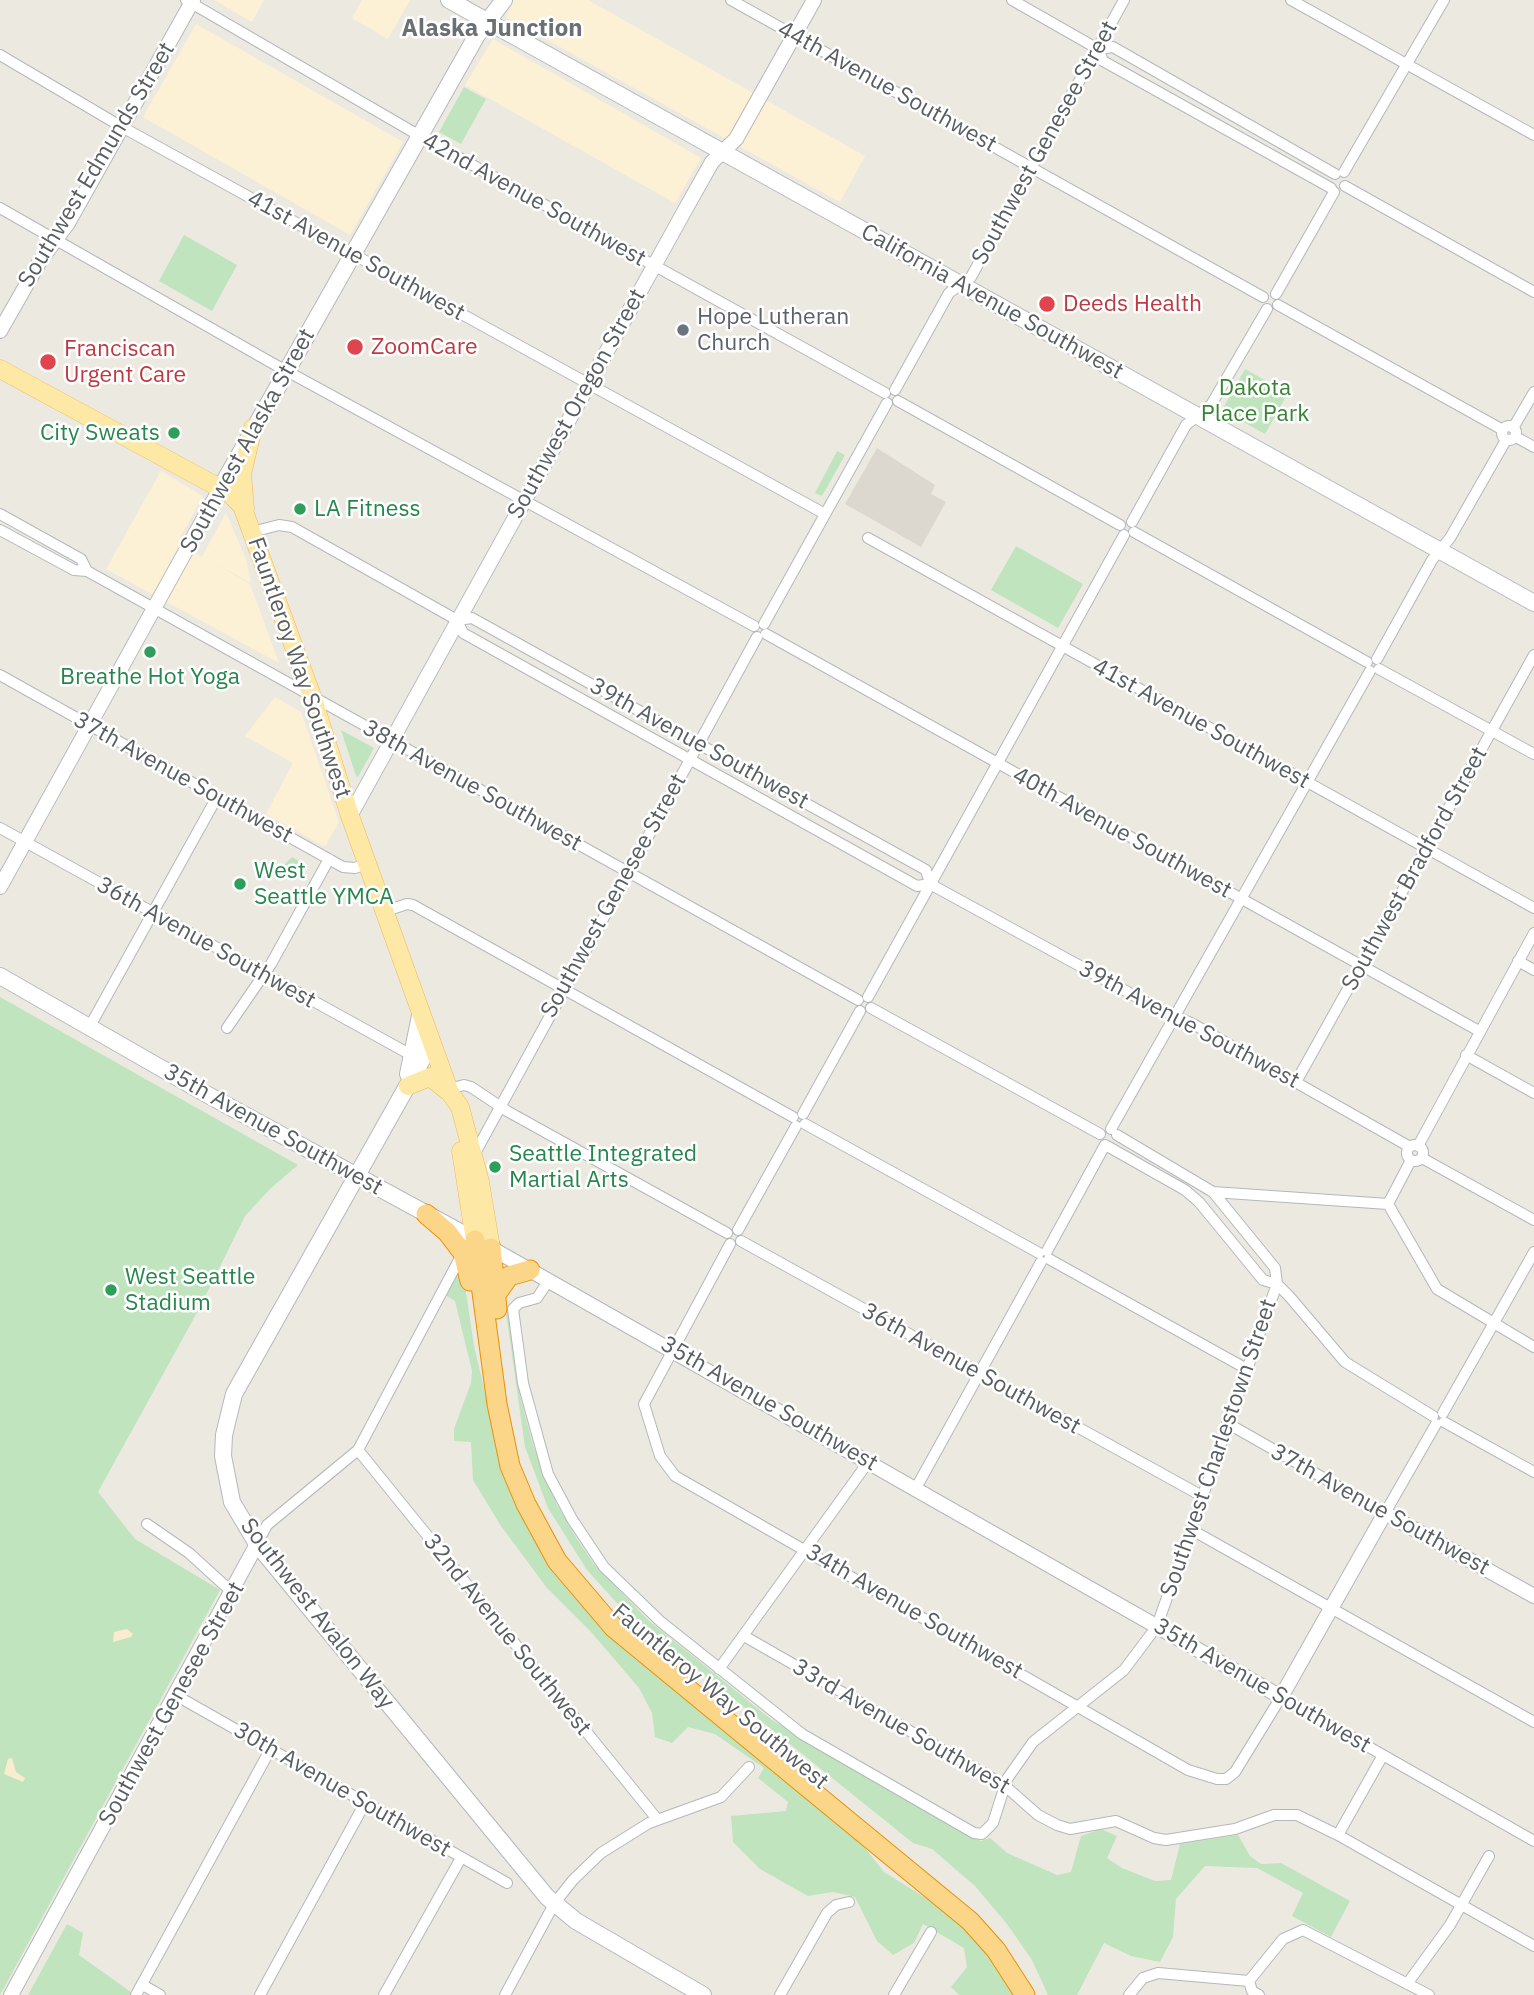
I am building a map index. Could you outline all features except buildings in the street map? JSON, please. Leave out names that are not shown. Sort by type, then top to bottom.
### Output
[{"type":"highway","points":[[426,1214],[447,1231],[476,1247]]},
{"type":"highway","name":"Fauntleroy Way Southwest","points":[[476,1247],[495,1296],[512,1423],[522,1463],[538,1506],[582,1575],[649,1643],[976,1909],[1006,1944],[1037,1995]]},
{"type":"highway","name":"Fauntleroy Way Southwest","points":[[476,1247],[497,1404],[516,1484],[557,1561],[583,1594],[624,1635],[953,1905],[985,1936],[1025,1995]]},
{"type":"highway","points":[[495,1296],[509,1276],[530,1270]]},
{"type":"main road","name":"California Avenue Southwest","points":[[449,0],[1534,603]]},
{"type":"main road","name":"Southwest Alaska Street","points":[[220,489],[420,136],[488,23],[505,0]]},
{"type":"main road","name":"Fauntleroy Way Southwest","points":[[0,369],[220,489],[238,500],[246,513],[312,696],[350,816],[449,1091],[460,1107],[474,1155],[476,1247]]},
{"type":"main road","points":[[246,513],[242,474],[253,428]]},
{"type":"main road","name":"35th Avenue Southwest","points":[[0,976],[426,1214]]},
{"type":"main road","name":"Southwest Avalon Way","points":[[421,1008],[416,1062],[405,1092],[243,1375],[228,1415],[223,1456],[232,1502],[257,1544],[554,1904],[576,1922],[703,1995]]},
{"type":"main road","name":"Southwest Avalon Way","points":[[416,1062],[432,1042]]},
{"type":"main road","points":[[405,1092],[430,1077],[449,1091]]},
{"type":"main road","name":"Fauntleroy Way Southwest","points":[[449,1091],[450,1110],[463,1155],[476,1247]]},
{"type":"street","name":"44th Avenue Southwest","points":[[731,0],[1263,297],[1268,293],[1273,303]]},
{"type":"street","name":"Southwest Oregon Street","points":[[350,816],[654,266],[720,153],[736,139],[814,0]]},
{"type":"street","points":[[1012,0],[1098,49],[1113,47],[1339,173],[1345,186],[1534,292]]},
{"type":"street","name":"Southwest Genesee Street","points":[[474,1155],[562,989],[949,293],[973,273],[1124,0]]},
{"type":"street","points":[[1291,0],[1534,135]]},
{"type":"street","points":[[672,1349],[1186,425],[1211,405],[1273,303],[1339,173],[1444,0]]},
{"type":"street","name":"Southwest Edmunds Street","points":[[0,331],[122,127],[190,1]]},
{"type":"street","name":"42nd Avenue Southwest","points":[[190,1],[420,136],[1534,754]]},
{"type":"street","points":[[1098,49],[1103,61],[1332,190],[1345,186]]},
{"type":"street","name":"41st Avenue Southwest","points":[[0,55],[122,127],[825,514]]},
{"type":"street","name":"40th Avenue Southwest","points":[[0,208],[286,371],[760,630],[1479,1031]]},
{"type":"street","points":[[1273,303],[1534,447]]},
{"type":"street","points":[[1104,1142],[1115,1142],[1114,1132],[1175,1016],[1243,900],[1373,665],[1534,392]]},
{"type":"street","name":"Southwest Alaska Street","points":[[0,887],[220,489]]},
{"type":"street","name":"38th Avenue Southwest","points":[[0,514],[81,559],[88,571]]},
{"type":"street","name":"39th Avenue Southwest","points":[[252,532],[279,525],[292,527],[457,620],[463,633],[917,886],[930,884],[1414,1146]]},
{"type":"street","name":"38th Avenue Southwest","points":[[0,530],[74,570],[88,571],[864,1004],[1104,1142],[1185,1190],[1199,1202],[1264,1280],[1277,1284]]},
{"type":"street","name":"41st Avenue Southwest","points":[[868,538],[1534,908]]},
{"type":"street","name":"39th Avenue Southwest","points":[[457,620],[472,618],[926,870],[930,884]]},
{"type":"street","name":"Southwest Bradford Street","points":[[1296,1082],[1534,655]]},
{"type":"street","name":"37th Avenue Southwest","points":[[0,675],[329,859],[350,868],[368,863]]},
{"type":"street","points":[[90,1026],[217,797]]},
{"type":"street","name":"36th Avenue Southwest","points":[[0,828],[416,1062]]},
{"type":"street","points":[[227,1028],[329,859]]},
{"type":"street","points":[[386,911],[407,904],[413,905],[1245,1368]]},
{"type":"street","points":[[1388,1204],[1423,1150],[1414,1146],[1534,933]]},
{"type":"street","points":[[1518,961],[1534,970]]},
{"type":"street","points":[[1466,1055],[1534,1093]]},
{"type":"street","name":"36th Avenue Southwest","points":[[449,1091],[467,1085],[500,1103],[507,1111],[1202,1496]]},
{"type":"street","points":[[916,1488],[1044,1256],[1104,1142],[1105,1129],[1213,1192],[1275,1268],[1277,1284],[1345,1362],[1534,1472]]},
{"type":"street","points":[[1417,1159],[1534,1220]]},
{"type":"street","points":[[1213,1192],[1388,1204]]},
{"type":"street","points":[[1388,1204],[1437,1289],[1534,1347]]},
{"type":"street","name":"Southwest Genesee Street","points":[[11,1995],[177,1696],[267,1525],[358,1450],[437,1305],[476,1247]]},
{"type":"street","name":"35th Avenue Southwest","points":[[476,1247],[530,1270],[672,1349],[1534,1841]]},
{"type":"street","points":[[1281,1697],[1534,1252]]},
{"type":"street","name":"Fauntleroy Way Southwest","points":[[549,1280],[537,1297],[516,1306],[512,1317],[534,1431],[548,1474],[604,1567],[660,1622],[803,1734],[974,1833],[982,1834]]},
{"type":"street","name":"Southwest Charlestown Street","points":[[982,1834],[993,1823],[1004,1785],[1033,1742],[1124,1670],[1157,1626],[1245,1368],[1277,1284]]},
{"type":"street","name":"34th Avenue Southwest","points":[[672,1349],[644,1404],[660,1456],[675,1476],[1188,1770],[1226,1779],[1243,1762],[1281,1697]]},
{"type":"street","name":"37th Avenue Southwest","points":[[1227,1423],[1534,1596]]},
{"type":"street","name":"32nd Avenue Southwest","points":[[358,1450],[657,1819]]},
{"type":"street","points":[[719,1669],[869,1461]]},
{"type":"street","points":[[147,1524],[189,1553],[233,1592]]},
{"type":"street","points":[[1190,1529],[1534,1722]]},
{"type":"street","name":"33rd Avenue Southwest","points":[[744,1636],[1004,1785],[1038,1815],[1057,1825],[1070,1829],[1116,1821],[1154,1838],[1166,1840],[1235,1829],[1273,1815],[1297,1815],[1338,1835]]},
{"type":"street","name":"30th Avenue Southwest","points":[[177,1696],[507,1883]]},
{"type":"street","points":[[160,1995],[140,1990],[270,1750]]},
{"type":"street","points":[[1383,1755],[1338,1835],[1534,1946]]},
{"type":"street","points":[[505,1995],[554,1904],[572,1880],[601,1853],[657,1819],[721,1797],[749,1767]]},
{"type":"street","points":[[260,1995],[365,1803]]},
{"type":"street","points":[[1407,1984],[1461,1905],[1489,1856]]},
{"type":"street","points":[[384,1995],[461,1857]]},
{"type":"street","points":[[780,1995],[827,1913],[836,1905],[849,1902]]},
{"type":"street","points":[[1129,1995],[1139,1983],[1158,1973],[1252,1990],[1273,1948],[1289,1934],[1303,1930],[1429,1995]]},
{"type":"street","points":[[894,1995],[931,1932]]},
{"type":"shaded area","points":[[214,0],[264,0],[252,22]]},
{"type":"shaded area","points":[[362,0],[410,0],[388,39],[352,18]]},
{"type":"shaded area","points":[[514,0],[588,0],[865,156],[840,202],[506,17]]},
{"type":"shaded area","points":[[196,24],[403,142],[350,235],[143,117]]},
{"type":"shaded area","points":[[493,39],[701,158],[675,203],[465,85]]},
{"type":"shaded area","points":[[877,448],[935,485],[931,494],[946,502],[921,547],[845,504]]},
{"type":"shaded area","points":[[161,471],[203,496],[177,543],[202,557],[226,513],[246,559],[251,583],[210,561],[250,584],[279,663],[106,569]]},
{"type":"shaded area","points":[[275,697],[301,712],[339,822],[325,847],[266,814],[293,763],[245,736]]},
{"type":"green space","points":[[464,87],[486,99],[461,144],[439,132]]},
{"type":"green space","points":[[184,235],[237,265],[212,311],[159,281]]},
{"type":"green space","name":"Dakota Place Park","points":[[1245,369],[1288,393],[1265,434],[1222,410]]},
{"type":"green space","points":[[837,451],[845,455],[822,496],[815,493]]},
{"type":"green space","points":[[1016,546],[1083,584],[1058,628],[991,590]]},
{"type":"green space","points":[[341,730],[374,748],[358,777],[356,776]]},
{"type":"green space","points":[[292,857],[307,866],[302,875],[284,865]]},
{"type":"green space","points":[[0,997],[298,1165],[270,1189],[245,1216],[199,1309],[98,1492],[135,1539],[220,1590],[0,1995]]},
{"type":"green space","points":[[462,1266],[474,1346],[503,1468],[552,1565],[860,1842],[884,1872],[937,1905],[983,1946],[1013,1995],[959,1995],[951,1987],[967,1967],[964,1948],[923,1924],[914,1943],[893,1955],[877,1941],[855,1897],[833,1892],[808,1896],[760,1869],[733,1842],[731,1816],[786,1811],[788,1802],[758,1778],[764,1768],[715,1734],[688,1727],[672,1743],[655,1737],[652,1713],[639,1688],[591,1632],[547,1588],[501,1526],[473,1480],[471,1442],[454,1441],[454,1429],[471,1383],[472,1371],[455,1301],[445,1295]]},
{"type":"green space","points":[[505,1305],[508,1306],[521,1400],[533,1445],[557,1505],[577,1539],[594,1564],[648,1620],[772,1720],[971,1837],[981,1841],[990,1838],[1007,1853],[1057,1875],[1071,1872],[1081,1836],[1101,1829],[1117,1836],[1107,1858],[1122,1868],[1155,1881],[1171,1880],[1180,1844],[1238,1835],[1250,1856],[1261,1864],[1281,1863],[1350,1901],[1331,1937],[1292,1916],[1303,1893],[1257,1868],[1205,1866],[1176,1899],[1173,1937],[1160,1962],[1131,1956],[1104,1943],[1077,1995],[1048,1995],[1032,1960],[1007,1924],[975,1886],[932,1849],[913,1843],[643,1626],[616,1602],[587,1570],[548,1508],[525,1447]]},
{"type":"green space","points":[[67,1924],[83,1933],[79,1955],[135,1995],[28,1995]]},
{"type":"sand","points":[[127,1629],[133,1634],[131,1637],[113,1642],[114,1632]]},
{"type":"sand","points":[[12,1758],[16,1772],[25,1778],[23,1782],[4,1774],[8,1759]]},
{"type":"place","name":"Deeds Health","points":[[1047,304]]},
{"type":"place","name":"Hope Lutheran Church","points":[[683,330]]},
{"type":"place","name":"ZoomCare","points":[[355,347]]},
{"type":"place","name":"Franciscan Urgent Care","points":[[48,362]]},
{"type":"place","name":"City Sweats","points":[[174,433]]},
{"type":"place","name":"LA Fitness","points":[[300,509]]},
{"type":"place","name":"Breathe Hot Yoga","points":[[150,652]]},
{"type":"place","name":"West Seattle YMCA","points":[[240,884]]},
{"type":"place","name":"Seattle Integrated Martial Arts","points":[[495,1167]]},
{"type":"place","name":"West Seattle Stadium","points":[[111,1290]]},
{"type":"district","name":"Alaska Junction","points":[[492,29]]}]
